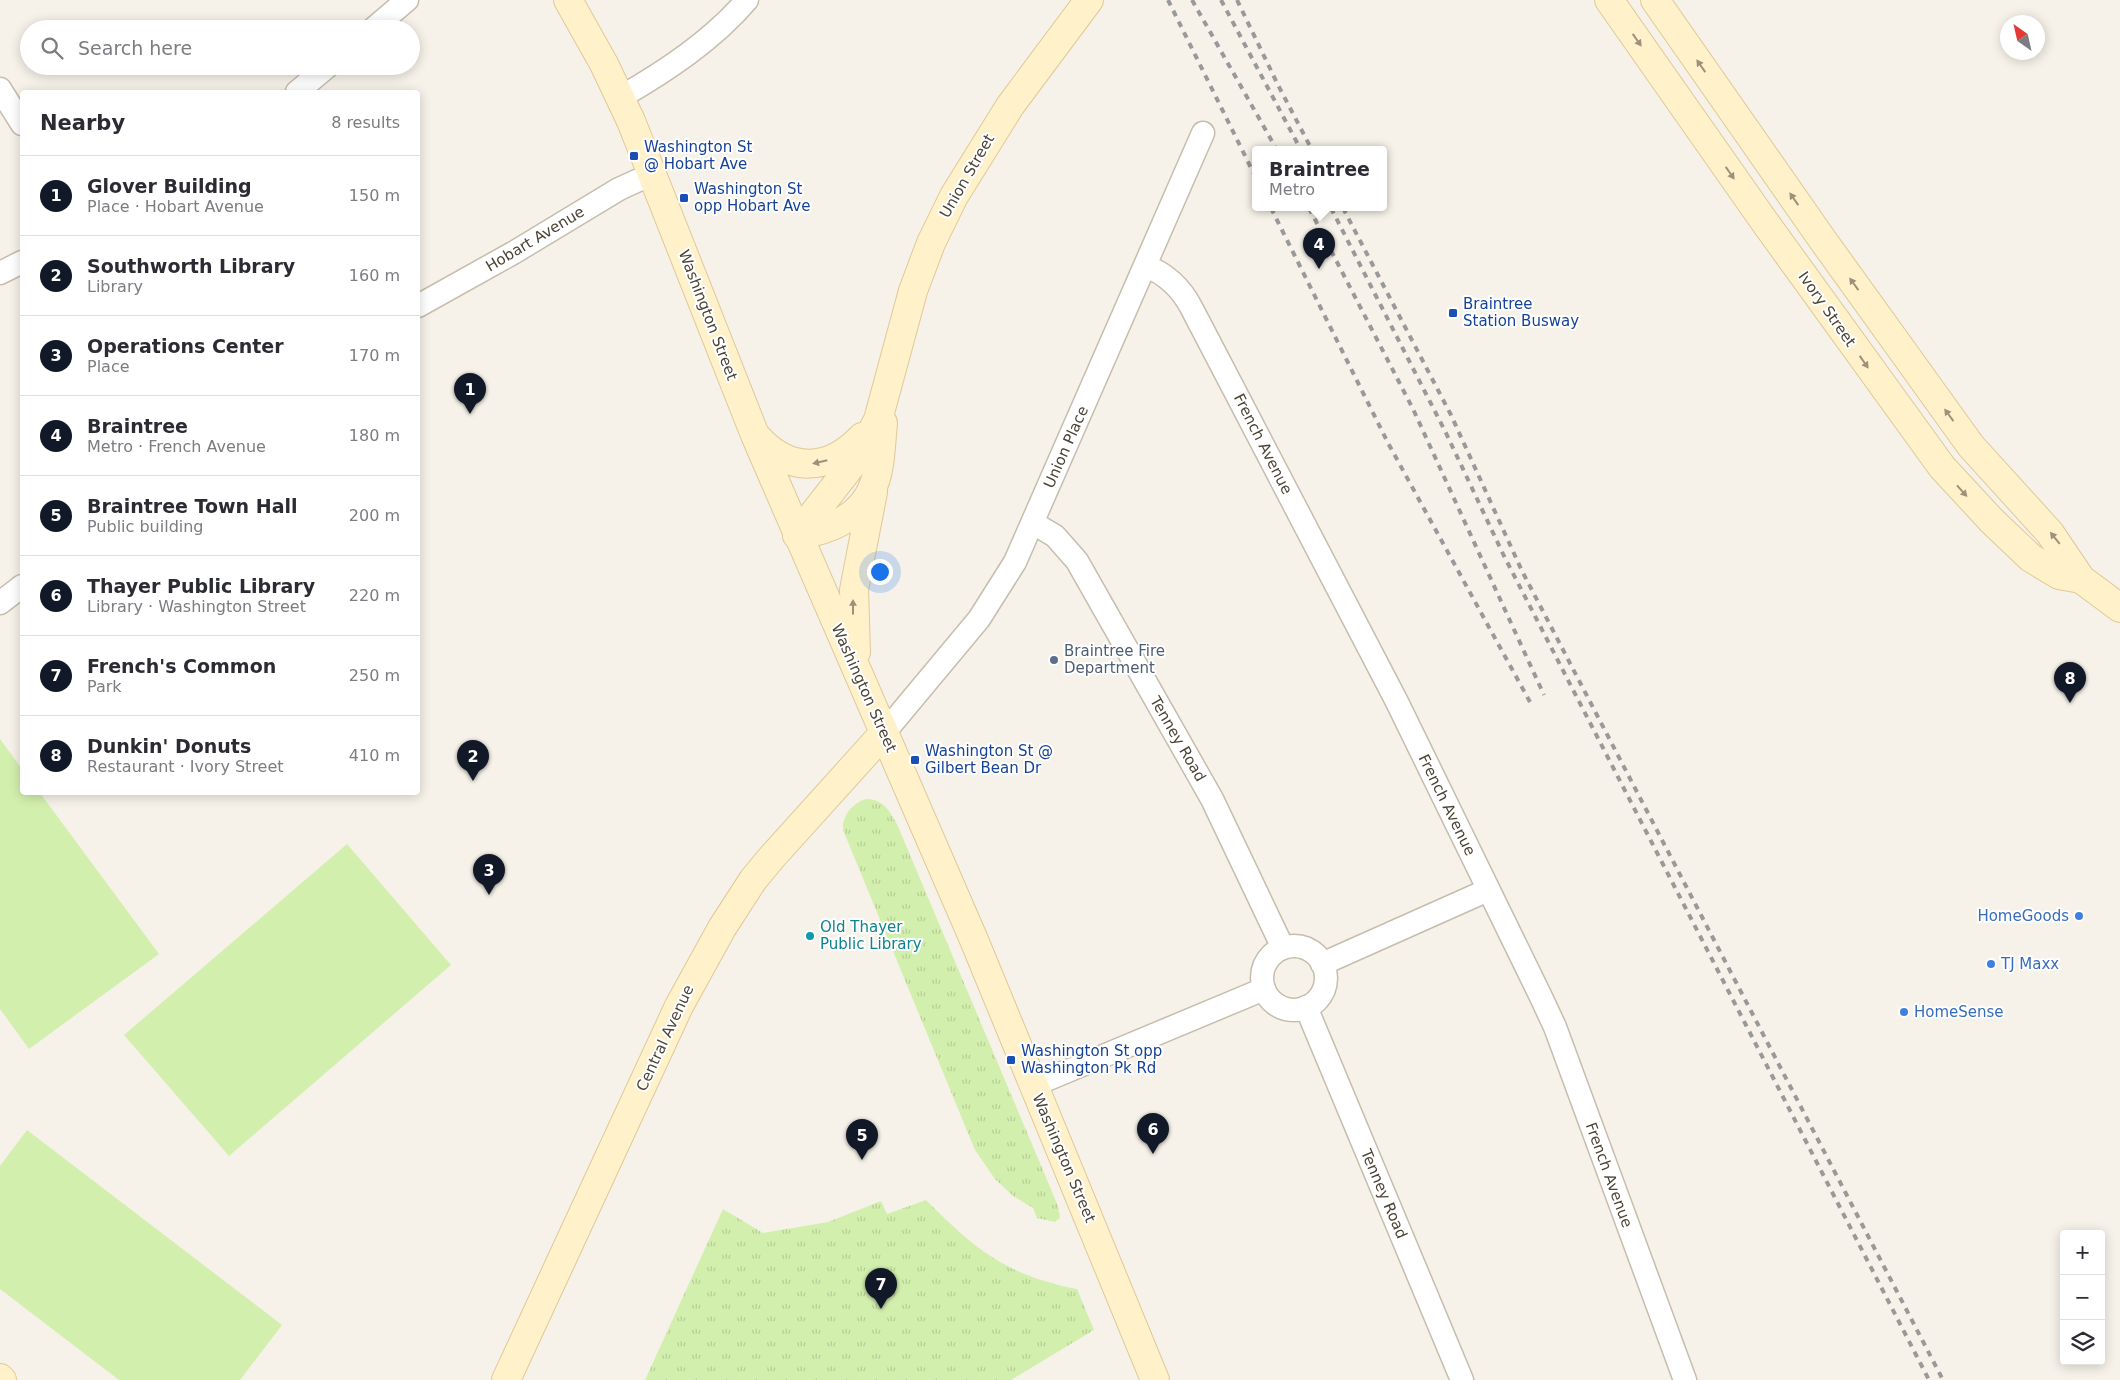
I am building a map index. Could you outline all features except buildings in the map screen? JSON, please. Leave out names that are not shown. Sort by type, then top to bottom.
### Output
[{"type":"main road","name":"Washington Street","points":[[568,0],[621,97],[654,174],[755,435],[974,940],[1155,1380]]},
{"type":"main road","name":"Union Street","points":[[797,535],[866,445],[878,420],[918,275],[934,235],[954,196],[1010,106],[1089,0]]},
{"type":"main road","name":"Ivory Street","points":[[1609,0],[1764,222],[1942,467],[1992,522],[2031,558],[2059,575],[2081,579]]},
{"type":"main road","name":"Ivory Street","points":[[1655,0],[1822,239],[1949,416],[1991,469],[2050,533],[2081,579],[2120,608]]},
{"type":"main road","name":"Union Street","points":[[797,535],[822,531],[845,520],[863,504],[875,484],[890,374]]},
{"type":"main road","points":[[755,435],[769,449],[783,459],[804,464],[826,462],[848,450],[868,431],[890,374]]},
{"type":"main road","points":[[858,674],[854,622],[854,590],[875,484]]},
{"type":"main road","name":"Central Avenue","points":[[506,1380],[679,1006],[722,928],[767,862],[884,733]]},
{"type":"street","points":[[384,20],[407,0]]},
{"type":"street","points":[[621,97],[685,56],[732,16],[747,0]]},
{"type":"street","points":[[299,90],[317,75]]},
{"type":"street","points":[[0,89],[20,121]]},
{"type":"street","name":"Union Place","points":[[884,733],[960,643],[993,599],[1015,562],[1203,133]]},
{"type":"street","name":"Hobart Avenue","points":[[420,305],[497,262],[619,189],[654,174]]},
{"type":"street","points":[[0,273],[20,263]]},
{"type":"street","name":"French Avenue","points":[[1146,266],[1163,274],[1178,288],[1192,307],[1397,702],[1555,1027],[1685,1380]]},
{"type":"street","name":"Tenney Road","points":[[1033,523],[1055,536],[1077,561],[1212,799],[1283,948]]},
{"type":"street","points":[[0,603],[20,588]]},
{"type":"street","points":[[1322,964],[1488,890]]},
{"type":"street","points":[[1297,946],[1307,949],[1316,955],[1322,964],[1325,974],[1323,990],[1317,999],[1306,1007],[1294,1010],[1278,1005],[1269,998],[1264,989],[1262,975],[1264,965],[1271,955],[1283,948],[1297,946]]},
{"type":"street","points":[[1034,1085],[1264,989]]},
{"type":"street","name":"Tenney Road","points":[[1306,1007],[1462,1380]]},
{"type":"green space","points":[[0,739],[20,766],[20,795],[41,795],[159,954],[29,1049],[0,1009]]},
{"type":"green space","points":[[866,799],[877,801],[885,806],[897,824],[1058,1206],[1060,1218],[1055,1222],[1037,1218],[1033,1208],[1013,1196],[995,1179],[975,1150],[843,830],[846,815],[852,807]]},
{"type":"green space","points":[[347,844],[451,965],[229,1156],[124,1035]]},
{"type":"green space","points":[[27,1130],[282,1325],[240,1380],[119,1380],[0,1289],[0,1166]]},
{"type":"green space","points":[[926,1200],[961,1233],[994,1258],[1030,1276],[1077,1289],[1094,1330],[1011,1380],[645,1380],[723,1209],[763,1233],[828,1222],[881,1201],[887,1214]]},
{"type":"railway","points":[[1168,0],[1252,170]]},
{"type":"railway","points":[[1192,0],[1275,146]]},
{"type":"railway","points":[[1221,0],[1299,146]]},
{"type":"railway","points":[[1237,0],[1310,146]]},
{"type":"railway","points":[[1272,211],[1388,443],[1530,702]]},
{"type":"railway","points":[[1311,211],[1413,409],[1544,695]]},
{"type":"railway","points":[[1333,211],[1446,433],[1504,556],[1929,1380]]},
{"type":"railway","points":[[1345,211],[1451,415],[1522,571],[1943,1380]]},
{"type":"place","name":"Washington St @ Hobart Ave","points":[[634,156]]},
{"type":"place","name":"Washington St opp Hobart Ave","points":[[684,198]]},
{"type":"place","name":"Braintree","points":[[1319,269]]},
{"type":"place","name":"Braintree Station Busway","points":[[1453,313]]},
{"type":"place","name":"Glover Building","points":[[470,414]]},
{"type":"place","name":"Braintree Fire Department","points":[[1054,660]]},
{"type":"place","name":"Dunkin' Donuts","points":[[2070,703]]},
{"type":"place","name":"Washington St @ Gilbert Bean Dr","points":[[915,760]]},
{"type":"place","name":"Southworth Library","points":[[473,781]]},
{"type":"place","name":"Operations Center","points":[[489,895]]},
{"type":"place","name":"HomeGoods","points":[[2079,916]]},
{"type":"place","name":"Old Thayer Public Library","points":[[810,936]]},
{"type":"place","name":"TJ Maxx","points":[[1991,964]]},
{"type":"place","name":"HomeSense","points":[[1904,1012]]},
{"type":"place","name":"Washington St opp Washington Pk Rd","points":[[1011,1060]]},
{"type":"place","name":"Thayer Public Library","points":[[1153,1154]]},
{"type":"place","name":"Braintree Town Hall","points":[[862,1160]]},
{"type":"place","name":"French's Common","points":[[881,1309]]}]
